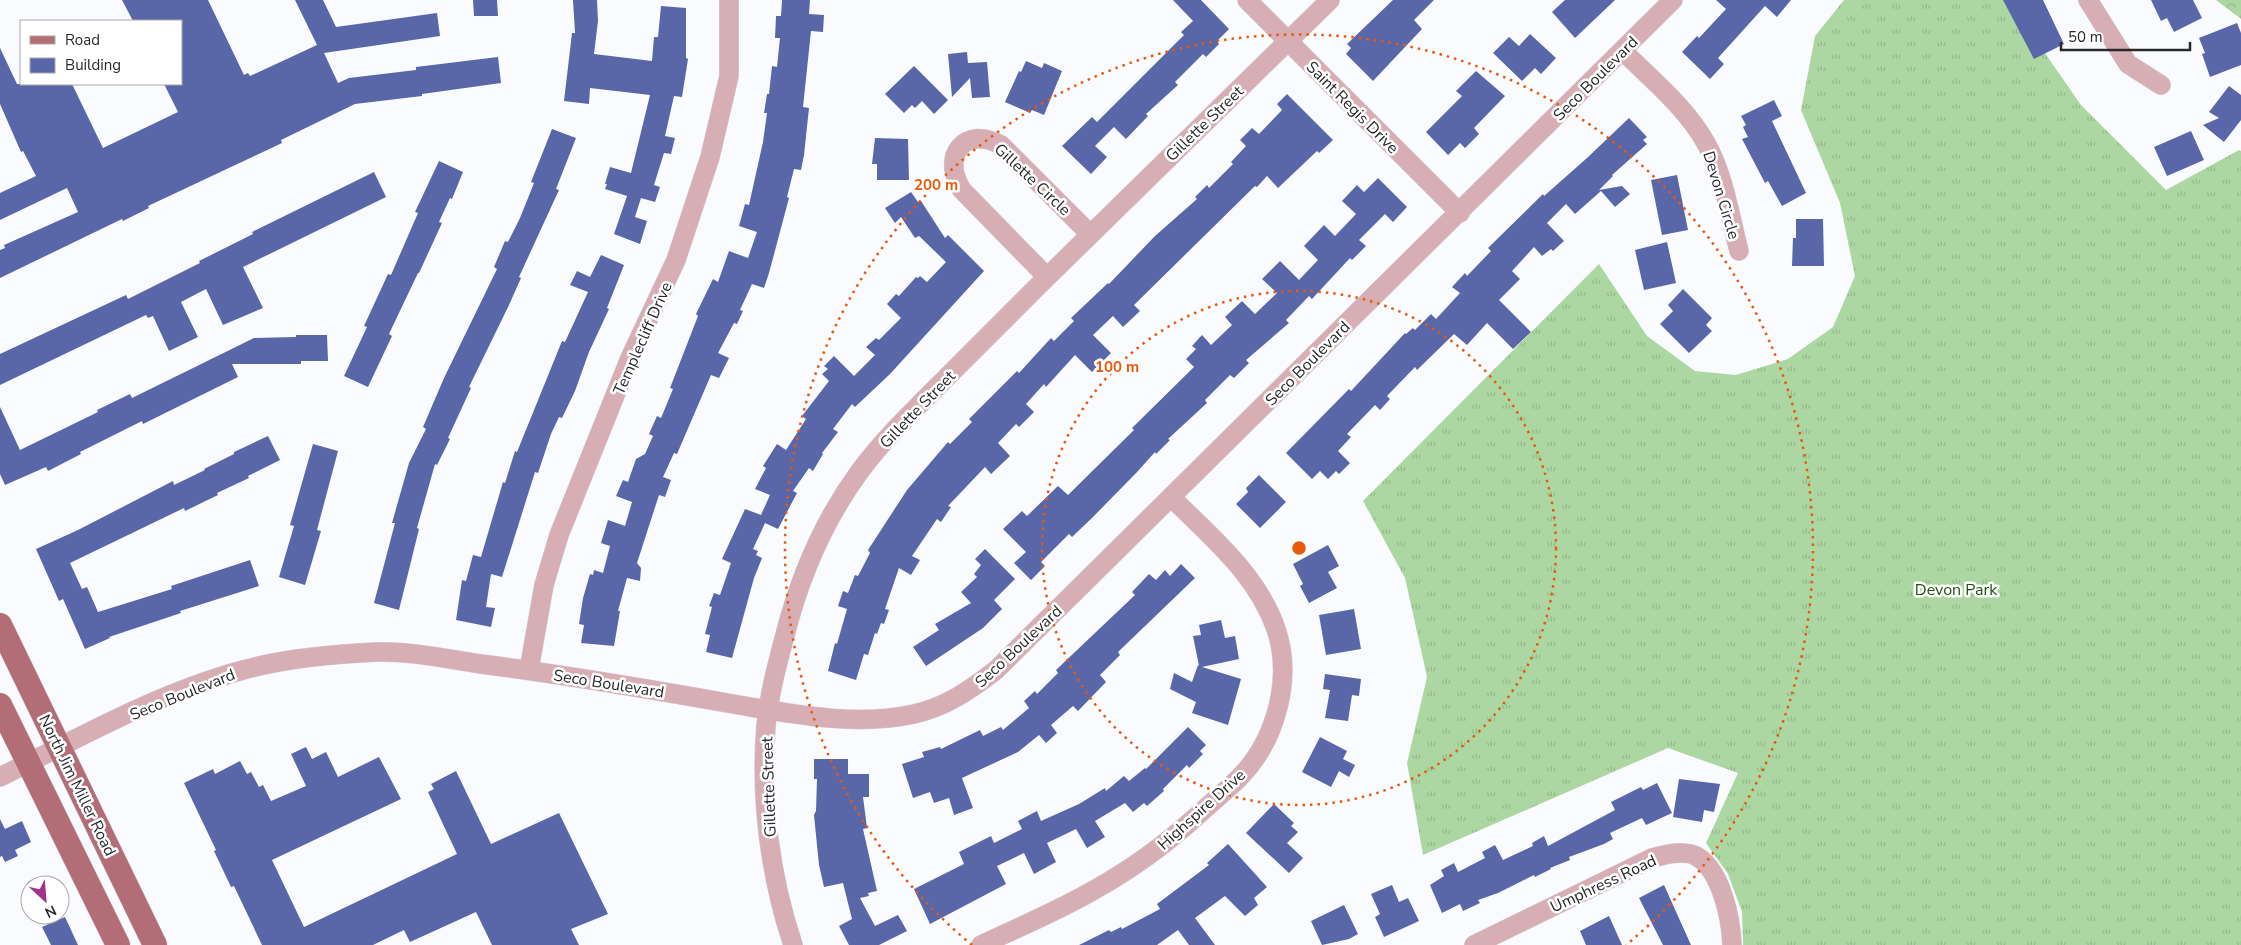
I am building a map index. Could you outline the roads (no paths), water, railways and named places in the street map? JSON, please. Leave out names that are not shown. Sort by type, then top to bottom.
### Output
[{"type":"main road","name":"North Jim Miller Road","points":[[0,625],[155,945]]},
{"type":"main road","points":[[0,705],[118,945]]},
{"type":"street","name":"Templecliff Drive","points":[[530,670],[544,585],[559,535],[630,358],[676,260],[710,157],[728,76],[729,0]]},
{"type":"street","name":"Saint Regis Drive","points":[[1247,0],[1460,212]]},
{"type":"street","name":"Gillette Street","points":[[793,945],[776,883],[768,832],[765,786],[768,710],[790,615],[806,567],[830,520],[859,472],[893,431],[1090,234],[1330,0]]},
{"type":"street","name":"Seco Boulevard","points":[[0,777],[59,747],[193,686],[246,669],[297,659],[380,652],[530,670],[768,710],[850,720],[890,718],[916,714],[944,705],[971,689],[996,670],[1673,0]]},
{"type":"street","points":[[2088,0],[2128,64],[2161,85]]},
{"type":"street","name":"Devon Circle","points":[[1623,51],[1677,105],[1707,146],[1718,174],[1739,251]]},
{"type":"street","name":"Gillette Circle","points":[[1047,277],[962,190],[954,178],[952,167],[954,156],[960,148],[969,141],[979,138],[991,139],[1001,145],[1090,234]]},
{"type":"street","name":"Highspire Drive","points":[[982,945],[1093,891],[1133,867],[1163,845],[1241,776],[1256,757],[1270,732],[1278,709],[1282,681],[1281,653],[1276,630],[1262,598],[1243,570],[1171,497]]},
{"type":"street","name":"Umphress Road","points":[[1474,945],[1652,858],[1671,853],[1694,855],[1709,868],[1720,888],[1730,920],[1732,945]]},
{"type":"park label","name":"Devon Park","points":[[1956,589]]}]
